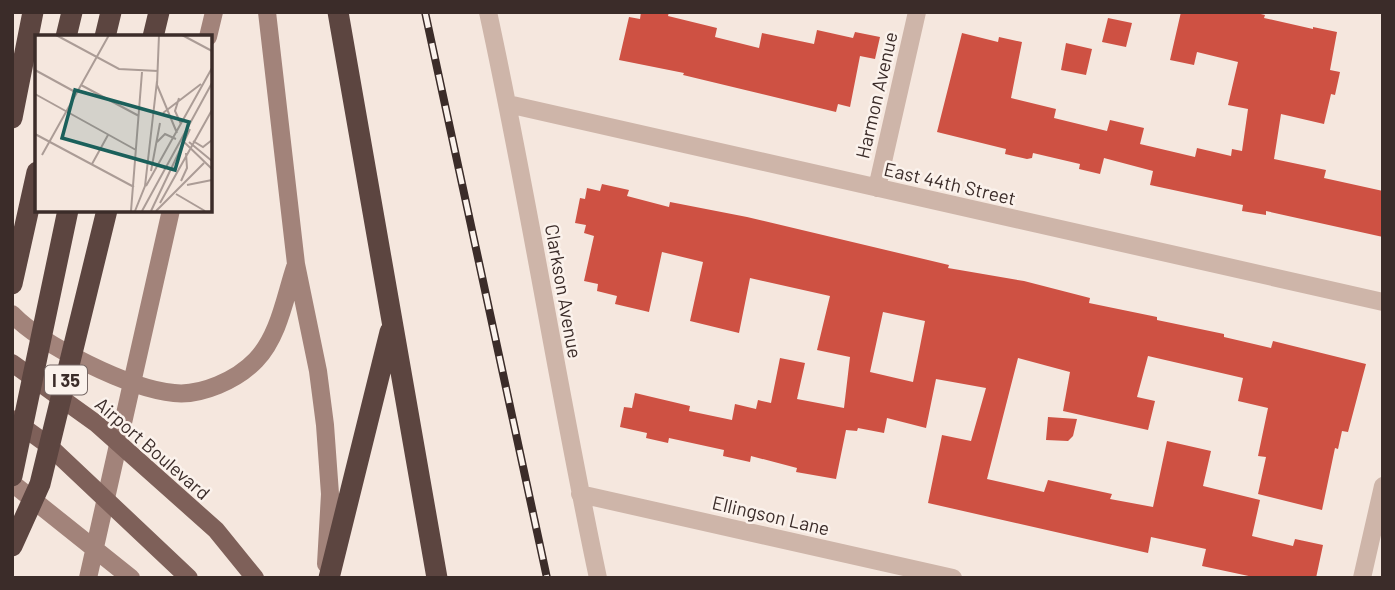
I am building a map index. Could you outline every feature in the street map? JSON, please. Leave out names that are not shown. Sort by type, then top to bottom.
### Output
[{"type":"highway","points":[[12,118],[33,12]]},
{"type":"highway","points":[[66,35],[72,12]]},
{"type":"highway","points":[[106,35],[111,12]]},
{"type":"highway","points":[[153,35],[159,12]]},
{"type":"highway","points":[[339,16],[437,578]]},
{"type":"highway","points":[[12,284],[35,181]]},
{"type":"highway","name":"I 35","points":[[12,476],[68,212]]},
{"type":"highway","name":"I 35","points":[[12,546],[40,484],[107,212]]},
{"type":"highway","points":[[327,578],[392,324]]},
{"type":"main road","points":[[208,35],[214,12]]},
{"type":"main road","points":[[267,12],[296,264],[318,371],[325,425],[330,494],[327,578]]},
{"type":"main road","points":[[88,578],[169,217]]},
{"type":"main road","points":[[12,314],[58,347],[101,369],[155,390],[176,394],[203,390],[237,376],[257,359],[273,334],[296,264]]},
{"type":"main road","name":"Airport Boulevard","points":[[12,363],[97,424],[216,530],[255,578]]},
{"type":"main road","points":[[12,419],[48,445],[189,578]]},
{"type":"main road","points":[[12,483],[131,578]]},
{"type":"street","name":"Clarkson Avenue","points":[[488,12],[598,578]]},
{"type":"street","name":"Harmon Avenue","points":[[877,188],[917,12]]},
{"type":"street","name":"East 44th Street","points":[[508,104],[1383,302]]},
{"type":"street","points":[[1362,578],[1374,561],[1383,486]]},
{"type":"street","name":"Ellingson Lane","points":[[580,494],[953,578]]},
{"type":"building","points":[[641,12],[669,12],[668,16],[717,28],[715,37],[759,48],[762,33],[814,44],[817,30],[853,38],[855,32],[880,37],[875,59],[860,56],[850,107],[838,104],[836,112],[683,75],[684,73],[619,60],[629,17],[640,19]]},
{"type":"building","points":[[1181,12],[1252,12],[1265,15],[1264,18],[1337,32],[1330,70],[1340,72],[1335,95],[1331,94],[1324,124],[1281,114],[1274,159],[1326,170],[1324,178],[1383,191],[1383,237],[1266,211],[1266,215],[1242,211],[1243,205],[1150,185],[1153,171],[1104,158],[1100,174],[1079,169],[1080,164],[1033,153],[1032,158],[1027,159],[1005,154],[1006,149],[937,132],[962,33],[998,42],[999,37],[1022,42],[1011,98],[1056,109],[1054,118],[1107,131],[1110,120],[1144,128],[1140,144],[1195,157],[1197,148],[1231,156],[1232,149],[1242,151],[1248,109],[1228,105],[1238,62],[1197,52],[1194,65],[1170,60]]},
{"type":"building","points":[[1108,18],[1132,23],[1126,47],[1102,42]]},
{"type":"building","points":[[1066,43],[1092,49],[1086,75],[1061,70]]},
{"type":"building","points":[[602,184],[629,190],[627,196],[669,207],[670,202],[747,217],[949,265],[948,268],[1024,281],[1090,298],[1089,303],[1157,317],[1157,320],[1224,334],[1224,337],[1271,348],[1273,341],[1366,364],[1348,432],[1342,431],[1338,449],[1335,448],[1322,510],[1258,494],[1266,457],[1258,456],[1268,408],[1238,401],[1243,378],[1148,356],[1137,397],[1155,401],[1148,430],[1063,411],[1070,372],[1018,358],[987,479],[1044,492],[1048,480],[1112,494],[1110,499],[1153,507],[1167,441],[1211,451],[1203,486],[1260,500],[1252,536],[1293,546],[1295,539],[1323,545],[1316,578],[1258,578],[1202,566],[1206,549],[1151,537],[1148,553],[928,503],[942,435],[971,441],[986,388],[936,379],[926,428],[887,418],[884,433],[858,428],[857,431],[846,430],[836,479],[796,472],[797,468],[751,456],[750,462],[723,456],[724,450],[669,438],[668,443],[646,438],[647,433],[620,427],[624,407],[632,408],[635,393],[690,406],[689,411],[732,420],[735,404],[756,409],[758,400],[771,403],[780,358],[805,363],[797,399],[844,408],[850,357],[817,350],[830,296],[750,278],[739,333],[690,321],[703,262],[662,252],[649,312],[615,304],[617,296],[597,291],[598,284],[584,281],[594,236],[584,233],[586,225],[575,223],[580,198],[585,199],[587,188],[600,191]],"holes":[[[883,312],[925,321],[913,382],[870,372]]]},
{"type":"building","points":[[1048,417],[1077,419],[1073,436],[1068,441],[1046,440]]},
{"type":"railway","points":[[425,12],[547,578]]}]
